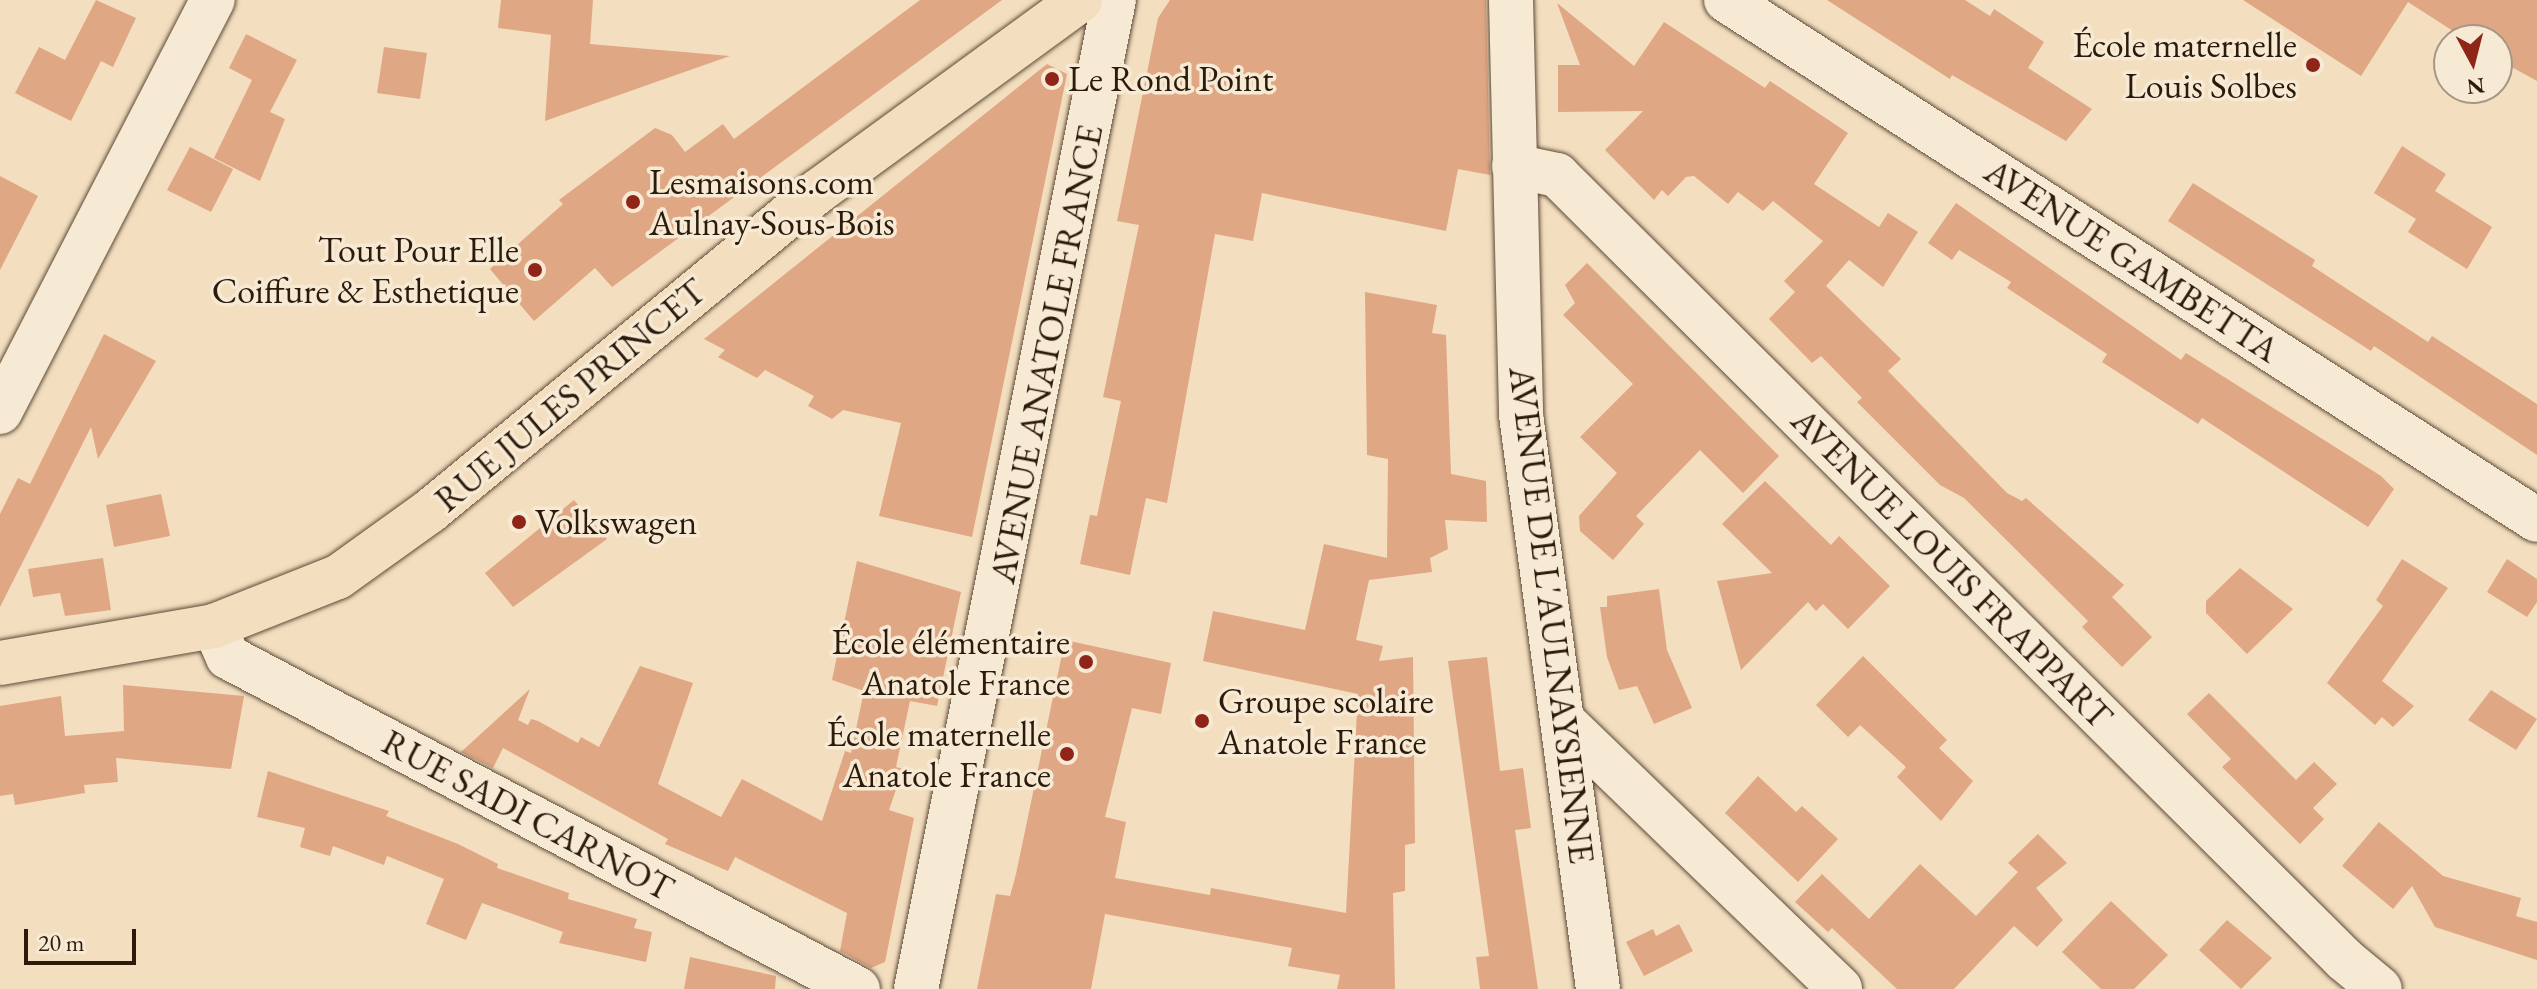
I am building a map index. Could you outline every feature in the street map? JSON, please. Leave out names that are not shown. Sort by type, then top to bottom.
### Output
[{"type":"main road","name":"RUE JULES PRINCET","points":[[0,663],[214,626],[338,577],[430,511],[817,192],[1080,0]]},
{"type":"street","points":[[0,412],[213,0]]},
{"type":"street","name":"AVENUE ANATOLE FRANCE","points":[[916,989],[1114,0]]},
{"type":"street","name":"AVENUE DE L'AULNAYSIENNE","points":[[1511,0],[1521,415],[1566,724],[1598,989]]},
{"type":"street","name":"AVENUE GAMBETTA","points":[[1726,0],[2537,520]]},
{"type":"street","name":"AVENUE LOUIS FRAPPART","points":[[1514,166],[1557,175],[2345,960],[2380,989]]},
{"type":"street","name":"RUE SADI CARNOT","points":[[214,626],[228,657],[858,989]]},
{"type":"street","points":[[1566,724],[1840,989]]},
{"type":"building","points":[[96,0],[136,18],[113,67],[101,61],[71,121],[15,93],[39,47],[65,60]]},
{"type":"building","points":[[501,0],[593,0],[590,44],[730,56],[545,121],[551,35],[498,28]]},
{"type":"building","points":[[920,0],[1002,0],[612,287],[595,268],[534,321],[490,269],[563,204],[559,200],[655,128],[672,135],[685,152],[723,124],[734,139]]},
{"type":"building","points":[[1170,0],[1486,0],[1490,175],[1458,169],[1446,231],[1262,193],[1253,241],[1215,234],[1167,503],[1146,498],[1130,575],[1080,564],[1090,515],[1097,516],[1121,401],[1103,397],[1139,225],[1117,221],[1158,18]]},
{"type":"building","points":[[1827,0],[1965,0],[1990,16],[1994,9],[2044,42],[2028,68],[2092,109],[2066,141],[1952,75],[1950,79]]},
{"type":"building","points":[[2243,0],[2537,0],[2537,81],[2513,68],[2513,24],[2442,24],[2408,2],[2361,76]]},
{"type":"building","points":[[1557,3],[1634,66],[1664,22],[1765,88],[1770,81],[1848,133],[1814,184],[1879,227],[1888,213],[1918,232],[1883,287],[1849,260],[1826,286],[1901,359],[1888,371],[2007,493],[2022,501],[2026,498],[2124,585],[2112,597],[2152,637],[2122,667],[2082,627],[2088,621],[1964,498],[1940,485],[1857,402],[1862,398],[1821,356],[1812,363],[1769,319],[1795,292],[1784,281],[1823,241],[1773,201],[1763,211],[1738,192],[1728,204],[1694,176],[1686,177],[1668,196],[1662,190],[1654,200],[1605,150],[1643,111],[1558,112],[1558,65],[1580,65]]},
{"type":"building","points":[[246,34],[297,60],[270,112],[285,119],[260,181],[214,158],[252,80],[229,68]]},
{"type":"building","points":[[384,47],[427,53],[420,99],[377,93]]},
{"type":"building","points":[[1047,64],[1067,74],[972,537],[879,516],[901,423],[843,410],[832,419],[808,406],[814,396],[765,370],[757,378],[718,357],[725,350],[704,339]]},
{"type":"building","points":[[2402,146],[2446,174],[2435,191],[2492,227],[2467,269],[2408,232],[2416,219],[2374,193]]},
{"type":"building","points":[[190,147],[233,169],[211,212],[167,190]]},
{"type":"building","points":[[0,176],[38,196],[0,270]]},
{"type":"building","points":[[2193,183],[2315,260],[2312,266],[2428,342],[2432,336],[2537,404],[2537,455],[2374,346],[2371,351],[2168,221]]},
{"type":"building","points":[[1956,203],[2181,360],[2186,353],[2381,476],[2394,489],[2368,527],[2202,418],[2198,424],[2102,362],[2107,354],[2007,288],[2011,282],[1959,250],[1952,260],[1928,243]]},
{"type":"building","points":[[1587,263],[1779,456],[1743,493],[1700,450],[1636,516],[1644,524],[1613,560],[1580,531],[1579,516],[1617,473],[1580,437],[1633,384],[1563,315],[1575,303],[1565,285]]},
{"type":"building","points":[[1365,292],[1437,305],[1432,333],[1446,335],[1451,474],[1486,481],[1487,522],[1445,520],[1448,549],[1430,558],[1432,572],[1369,580],[1356,640],[1383,646],[1379,661],[1413,657],[1415,843],[1405,845],[1405,891],[1393,893],[1395,989],[1337,989],[1340,975],[1288,966],[1292,948],[1105,914],[1091,989],[977,989],[996,894],[1010,896],[1016,874],[1065,640],[1171,663],[1161,714],[1132,708],[1105,817],[1126,822],[1115,878],[1210,895],[1211,888],[1346,913],[1358,694],[1203,661],[1213,611],[1305,630],[1324,544],[1387,558],[1388,459],[1367,455]]},
{"type":"building","points":[[104,334],[156,361],[98,459],[91,427],[0,607],[0,514],[18,478],[30,484]]},
{"type":"building","points":[[1765,481],[1831,545],[1839,536],[1890,586],[1848,629],[1823,604],[1816,611],[1808,602],[1741,670],[1717,581],[1772,573],[1722,524]]},
{"type":"building","points":[[161,494],[170,536],[114,547],[106,505]]},
{"type":"building","points":[[574,500],[607,539],[513,607],[485,573]]},
{"type":"building","points":[[103,558],[111,610],[65,616],[60,593],[33,597],[28,569]]},
{"type":"building","points":[[2402,559],[2448,588],[2382,681],[2414,706],[2393,727],[2382,717],[2375,725],[2327,683],[2383,606],[2376,600]]},
{"type":"building","points":[[2507,559],[2537,579],[2537,602],[2527,617],[2487,592]]},
{"type":"building","points":[[857,561],[961,592],[937,706],[910,701],[896,767],[903,769],[889,810],[914,818],[885,962],[871,968],[840,951],[847,913],[735,857],[728,871],[665,844],[668,839],[503,748],[493,768],[461,752],[530,689],[518,720],[528,725],[531,719],[538,721],[578,743],[581,737],[599,747],[640,666],[693,683],[658,784],[721,817],[742,779],[822,821],[845,751],[851,753],[864,691],[832,680]]},
{"type":"building","points":[[2240,568],[2293,609],[2247,654],[2206,613],[2206,601]]},
{"type":"building","points":[[1659,589],[1667,650],[1692,708],[1654,724],[1637,686],[1619,690],[1607,657],[1600,607],[1607,607],[1607,596]]},
{"type":"building","points":[[1863,656],[1947,740],[1939,748],[1973,781],[1941,821],[1897,777],[1906,767],[1860,725],[1848,737],[1816,705]]},
{"type":"building","points":[[1487,657],[1500,771],[1523,768],[1531,828],[1515,830],[1538,989],[1480,989],[1476,957],[1489,956],[1448,661]]},
{"type":"building","points":[[123,685],[244,696],[231,769],[116,758],[118,782],[84,785],[85,793],[15,805],[13,794],[0,796],[0,706],[61,696],[65,736],[124,731]]},
{"type":"building","points":[[2491,690],[2537,719],[2516,750],[2468,720]]},
{"type":"building","points":[[2209,693],[2296,780],[2314,762],[2337,784],[2313,808],[2324,819],[2300,844],[2222,767],[2231,759],[2187,714]]},
{"type":"building","points":[[268,771],[389,811],[386,816],[458,844],[498,864],[497,868],[569,893],[568,899],[637,919],[634,928],[652,932],[646,962],[559,943],[563,932],[482,903],[466,940],[426,924],[444,879],[387,856],[384,865],[333,846],[330,856],[300,847],[305,828],[257,817]]},
{"type":"building","points":[[1758,776],[1796,812],[1802,806],[1838,839],[1798,882],[1725,813]]},
{"type":"building","points":[[2379,822],[2443,876],[2521,898],[2516,916],[2537,922],[2537,960],[2435,927],[2412,886],[2393,909],[2342,866]]},
{"type":"building","points":[[2038,834],[2067,863],[2036,888],[2063,920],[2037,947],[2014,926],[1954,989],[1897,989],[1832,928],[1828,932],[1795,902],[1822,874],[1869,919],[1920,864],[1976,916],[2018,872],[2008,863]]},
{"type":"building","points":[[2111,901],[2168,955],[2134,989],[2101,989],[2062,952]]},
{"type":"building","points":[[2227,920],[2272,958],[2241,989],[2199,950]]},
{"type":"building","points":[[1679,924],[1693,951],[1644,976],[1626,942],[1653,929],[1656,936]]},
{"type":"building","points":[[690,957],[776,976],[775,989],[684,989]]},
{"type":"place","name":"École maternelle Louis Solbes","points":[[2313,65]]},
{"type":"place","name":"Le Rond Point","points":[[1052,79]]},
{"type":"place","name":"Lesmaisons.com Aulnay-Sous-Bois","points":[[633,202]]},
{"type":"place","name":"Tout Pour Elle Coiffure & Esthetique","points":[[535,270]]},
{"type":"place","name":"Volkswagen","points":[[519,522]]},
{"type":"place","name":"École élémentaire Anatole France","points":[[1086,662]]},
{"type":"place","name":"Groupe scolaire Anatole France","points":[[1202,721]]},
{"type":"place","name":"École maternelle Anatole France","points":[[1067,754]]}]
